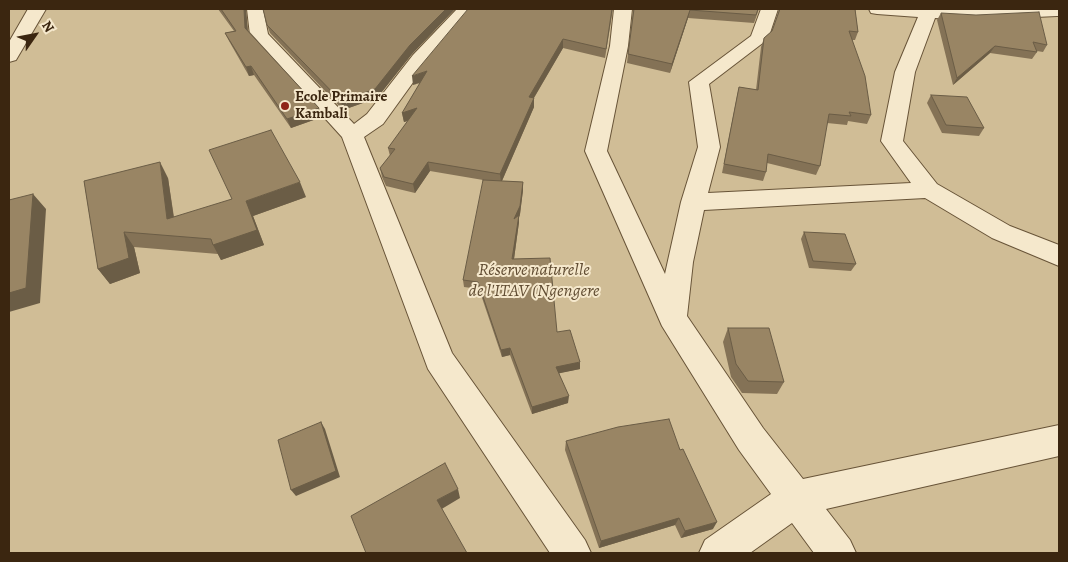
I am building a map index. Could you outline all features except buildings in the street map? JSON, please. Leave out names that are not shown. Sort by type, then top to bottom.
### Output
[{"type":"street","points":[[9,56],[34,17],[37,9]]},
{"type":"street","points":[[256,9],[259,35],[352,135],[440,360],[572,553]]},
{"type":"street","points":[[352,135],[375,119],[420,59],[466,9]]},
{"type":"street","points":[[623,9],[619,46],[596,151],[672,318],[751,438],[837,553]]},
{"type":"street","points":[[672,318],[678,287],[680,262],[693,202],[709,147],[699,82],[759,39],[769,9]]},
{"type":"street","points":[[877,9],[930,10],[972,15],[1058,12]]},
{"type":"street","points":[[930,10],[905,72],[892,142],[929,190],[1001,232],[1059,256]]},
{"type":"street","points":[[693,202],[929,190]]},
{"type":"street","points":[[718,553],[797,498],[1059,441]]},
{"type":"green space","name":"Réserve naturelle de l'ITAV (Ngengere","points":[[9,9],[1059,9],[1059,553],[9,553]]},
{"type":"place","name":"Ecole Primaire Kambali","points":[[285,106]]}]
